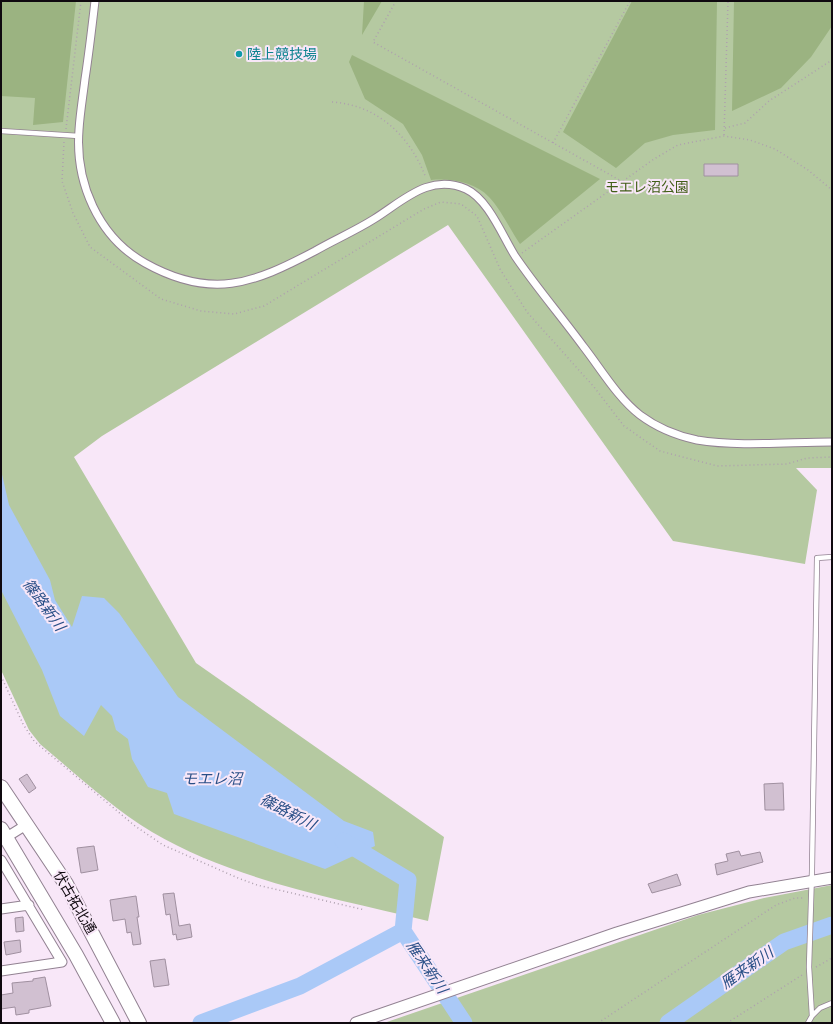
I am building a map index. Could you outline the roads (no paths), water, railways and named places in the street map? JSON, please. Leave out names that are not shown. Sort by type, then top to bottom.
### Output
[{"type":"main road","name":"伏古拓北通","points":[[1,787],[66,884],[140,1023]]},
{"type":"main road","name":"伏古拓北通","points":[[3,836],[76,955],[113,1023]]},
{"type":"street","points":[[96,1],[79,136],[81,169],[84,185],[98,219],[106,230],[126,250],[138,259],[180,280],[226,284],[253,279],[277,271],[373,220],[416,190],[428,186],[453,186],[466,189],[476,195],[484,203],[516,257],[620,394],[640,415],[667,431],[696,440],[726,443],[832,442]]},
{"type":"street","points":[[3,836],[26,825]]},
{"type":"street","points":[[1,860],[62,962],[1,971]]},
{"type":"street","points":[[356,1023],[471,985],[617,933],[749,892],[812,880],[832,878]]},
{"type":"street","points":[[1,909],[29,905]]},
{"type":"lane","points":[[1,131],[79,136]]},
{"type":"lane","points":[[812,1016],[809,969],[812,880],[817,558],[832,557]]},
{"type":"lane","points":[[808,1023],[812,1016],[820,1008],[832,1003]]},
{"type":"water","name":"モエレ沼","points":[[1,470],[9,505],[50,580],[55,600],[72,627],[82,596],[104,598],[119,613],[178,697],[344,821],[373,832],[375,846],[325,869],[174,814],[167,793],[148,787],[132,759],[128,739],[116,730],[112,716],[101,705],[84,736],[60,716],[42,670],[1,590]]},
{"type":"waterway","name":"篠路新川","points":[[343,841],[408,880],[403,931]]},
{"type":"waterway","name":"雁来新川","points":[[668,1023],[784,942],[832,925]]},
{"type":"waterway","name":"雁来新川","points":[[403,931],[464,1023]]},
{"type":"waterway","name":"篠路新川","points":[[201,1023],[300,986],[403,931]]},
{"type":"place","name":"陸上競技場","points":[[239,54]]},
{"type":"park label","name":"モエレ沼公園","points":[[647,187]]}]
